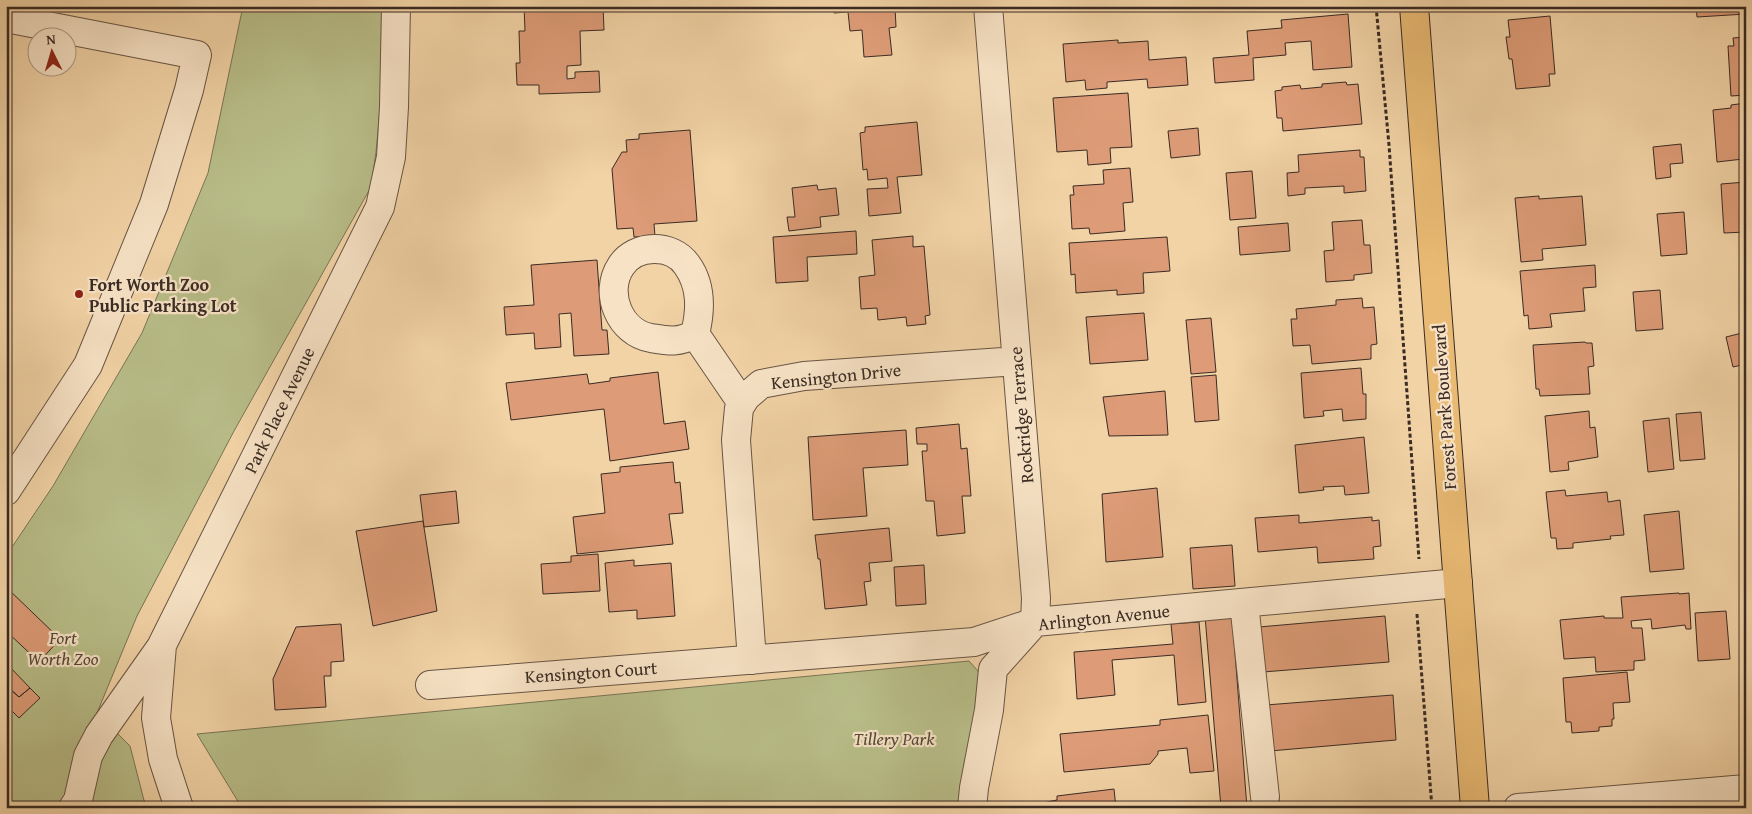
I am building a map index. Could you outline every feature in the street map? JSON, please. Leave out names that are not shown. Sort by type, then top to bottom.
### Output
[{"type":"main road","name":"Forest Park Boulevard","points":[[1414,6],[1475,808]]},
{"type":"street","name":"Park Place Avenue","points":[[179,808],[163,759],[156,718],[162,645],[380,207],[391,157],[396,6]]},
{"type":"street","name":"Rockridge Terrace","points":[[988,6],[1036,598],[1035,622]]},
{"type":"street","points":[[6,18],[197,55],[189,90],[154,204],[88,365],[6,491]]},
{"type":"street","points":[[695,334],[742,403],[739,408],[736,440],[752,660]]},
{"type":"street","name":"Kensington Drive","points":[[742,403],[761,384],[804,376],[1017,362]]},
{"type":"street","name":"Arlington Avenue","points":[[752,660],[974,642],[1035,622],[1458,583]]},
{"type":"street","points":[[1244,603],[1265,797]]},
{"type":"street","points":[[972,808],[994,669],[1035,622]]},
{"type":"street","points":[[73,808],[78,800],[88,756],[107,723],[162,645]]},
{"type":"street","name":"Kensington Court","points":[[430,685],[752,660]]},
{"type":"street","points":[[1518,808],[1746,789]]},
{"type":"path","points":[[1376,6],[1389,145],[1421,573],[1415,587],[1432,808]]},
{"type":"green space","name":"Fort Worth Zoo","points":[[243,6],[383,6],[384,68],[371,187],[234,431],[137,616],[97,713],[130,746],[146,808],[6,808],[6,556],[53,486],[142,333],[208,173]]},
{"type":"green space","name":"Tillery Park","points":[[969,661],[978,671],[983,684],[958,808],[242,808],[197,734]]},
{"type":"building","points":[[524,6],[603,6],[604,30],[580,31],[581,65],[567,66],[567,79],[575,78],[575,72],[599,71],[600,92],[539,94],[539,85],[517,85],[516,63],[520,63],[519,31],[525,31]]},
{"type":"building","points":[[834,6],[911,6],[895,7],[896,27],[889,28],[892,55],[864,57],[862,30],[850,31],[848,12],[834,13]]},
{"type":"building","points":[[1696,6],[1746,6],[1746,14],[1697,17]]},
{"type":"building","points":[[1348,14],[1352,67],[1313,70],[1311,41],[1285,43],[1286,55],[1253,58],[1254,80],[1215,83],[1213,58],[1249,55],[1247,31],[1282,28],[1281,20]]},
{"type":"building","points":[[1550,16],[1555,74],[1549,74],[1550,86],[1516,89],[1512,59],[1509,59],[1506,37],[1510,37],[1508,20]]},
{"type":"building","points":[[1746,37],[1746,95],[1731,96],[1728,46],[1734,46],[1733,38]]},
{"type":"building","points":[[1118,40],[1118,43],[1148,41],[1149,60],[1186,57],[1188,85],[1148,88],[1147,79],[1107,82],[1107,88],[1086,90],[1085,80],[1066,82],[1063,44]]},
{"type":"building","points":[[1346,82],[1347,85],[1358,84],[1362,124],[1283,131],[1282,118],[1277,118],[1275,91],[1282,90],[1282,87],[1300,85],[1301,89],[1322,87],[1322,84]]},
{"type":"building","points":[[1128,93],[1132,147],[1110,148],[1111,163],[1088,165],[1087,150],[1057,152],[1053,98]]},
{"type":"building","points":[[1746,103],[1746,153],[1743,154],[1743,159],[1717,162],[1713,110],[1731,108],[1731,105]]},
{"type":"building","points":[[917,122],[922,175],[897,177],[901,213],[869,216],[867,189],[888,188],[887,178],[868,180],[867,169],[863,170],[860,133],[865,132],[865,127]]},
{"type":"building","points":[[1198,128],[1200,155],[1171,158],[1168,131]]},
{"type":"building","points":[[690,130],[697,221],[654,224],[655,236],[634,237],[633,228],[617,229],[612,169],[622,152],[627,152],[626,140],[639,139],[639,134]]},
{"type":"building","points":[[1681,144],[1683,163],[1670,164],[1671,177],[1656,179],[1653,147]]},
{"type":"building","points":[[1360,150],[1360,157],[1364,157],[1366,191],[1344,193],[1344,186],[1305,188],[1305,194],[1288,196],[1287,173],[1299,172],[1298,155]]},
{"type":"building","points":[[1130,168],[1133,202],[1123,203],[1125,231],[1090,234],[1089,228],[1072,229],[1070,195],[1074,195],[1073,186],[1104,184],[1103,170]]},
{"type":"building","points":[[1252,171],[1256,218],[1230,220],[1226,173]]},
{"type":"building","points":[[1746,182],[1746,232],[1724,233],[1721,184]]},
{"type":"building","points":[[817,185],[818,190],[836,188],[839,215],[820,217],[821,227],[789,231],[787,217],[795,217],[792,188]]},
{"type":"building","points":[[1539,196],[1539,199],[1582,196],[1586,245],[1542,249],[1543,260],[1521,262],[1515,198]]},
{"type":"building","points":[[1684,212],[1687,254],[1661,256],[1657,214]]},
{"type":"building","points":[[1362,220],[1364,245],[1370,245],[1372,273],[1354,275],[1354,280],[1326,282],[1324,251],[1334,250],[1332,222]]},
{"type":"building","points":[[1288,223],[1290,251],[1240,255],[1238,227]]},
{"type":"building","points":[[856,231],[857,254],[807,257],[808,281],[776,283],[773,237]]},
{"type":"building","points":[[913,236],[913,247],[924,246],[930,315],[925,316],[926,324],[907,326],[906,317],[878,320],[877,308],[861,309],[859,277],[875,275],[872,240]]},
{"type":"building","points":[[1167,237],[1170,271],[1143,273],[1144,293],[1117,295],[1117,290],[1076,293],[1075,274],[1071,275],[1069,243]]},
{"type":"building","points":[[597,260],[602,330],[607,330],[609,354],[574,356],[571,313],[559,314],[561,347],[535,349],[534,333],[506,335],[504,307],[534,305],[531,265]]},
{"type":"building","points":[[1595,265],[1596,287],[1583,288],[1585,311],[1550,314],[1552,327],[1529,329],[1528,315],[1524,316],[1520,271]]},
{"type":"building","points":[[1660,290],[1663,329],[1636,331],[1633,292]]},
{"type":"building","points":[[1362,298],[1363,308],[1374,307],[1377,344],[1371,345],[1371,359],[1312,364],[1310,345],[1293,346],[1291,319],[1297,319],[1296,309],[1336,305],[1336,300]]},
{"type":"building","points":[[1144,313],[1148,360],[1090,364],[1086,317]]},
{"type":"building","points":[[1211,318],[1216,372],[1191,374],[1186,320]]},
{"type":"building","points":[[1746,332],[1746,364],[1733,367],[1726,337]]},
{"type":"building","points":[[1592,343],[1594,366],[1588,367],[1590,394],[1540,396],[1539,389],[1536,389],[1533,345]]},
{"type":"building","points":[[1361,368],[1363,394],[1366,394],[1366,419],[1343,421],[1342,409],[1323,411],[1324,416],[1304,418],[1301,373]]},
{"type":"building","points":[[658,372],[664,424],[685,421],[689,449],[610,461],[604,409],[511,420],[506,383],[587,374],[589,384],[610,381],[610,378]]},
{"type":"building","points":[[1216,375],[1219,420],[1195,422],[1191,377]]},
{"type":"building","points":[[1165,391],[1168,435],[1109,436],[1103,397]]},
{"type":"building","points":[[1589,411],[1590,428],[1595,427],[1598,457],[1568,462],[1569,470],[1550,472],[1545,416]]},
{"type":"building","points":[[1701,412],[1705,459],[1680,461],[1676,414]]},
{"type":"building","points":[[1669,418],[1674,469],[1648,472],[1643,421]]},
{"type":"building","points":[[959,424],[961,449],[967,448],[971,496],[962,496],[965,533],[937,536],[934,501],[926,501],[922,451],[927,451],[927,444],[917,444],[916,428]]},
{"type":"building","points":[[906,430],[908,465],[863,468],[867,516],[813,520],[808,437]]},
{"type":"building","points":[[1364,437],[1369,493],[1345,495],[1344,486],[1323,487],[1324,490],[1299,493],[1295,445]]},
{"type":"building","points":[[673,462],[675,483],[680,482],[683,513],[669,514],[673,544],[577,554],[573,517],[605,513],[601,474],[620,472],[620,467]]},
{"type":"building","points":[[1157,488],[1163,557],[1106,562],[1102,494]]},
{"type":"building","points":[[1565,490],[1566,496],[1607,492],[1608,502],[1620,500],[1624,535],[1610,536],[1611,539],[1573,543],[1573,548],[1557,549],[1556,538],[1551,538],[1546,492]]},
{"type":"building","points":[[456,491],[459,523],[424,527],[420,495]]},
{"type":"building","points":[[1679,511],[1684,569],[1650,572],[1644,515]]},
{"type":"building","points":[[1299,515],[1299,523],[1372,517],[1372,521],[1379,520],[1381,546],[1373,547],[1374,559],[1318,563],[1317,547],[1258,552],[1255,518]]},
{"type":"building","points":[[423,521],[437,611],[373,626],[356,531]]},
{"type":"building","points":[[889,528],[892,561],[869,563],[871,581],[864,582],[867,605],[825,609],[820,559],[818,559],[815,535]]},
{"type":"building","points":[[1232,545],[1235,586],[1193,589],[1190,548]]},
{"type":"building","points":[[598,554],[600,591],[543,594],[541,564],[571,562],[571,556]]},
{"type":"building","points":[[634,560],[634,566],[671,563],[675,616],[637,619],[637,610],[609,612],[605,563]]},
{"type":"building","points":[[924,565],[926,604],[896,606],[894,567]]},
{"type":"building","points":[[6,587],[60,639],[39,662],[6,631]]},
{"type":"building","points":[[1689,593],[1691,629],[1686,629],[1685,625],[1652,629],[1651,619],[1631,621],[1632,628],[1642,628],[1645,660],[1634,661],[1634,670],[1596,672],[1595,657],[1564,659],[1560,620],[1604,616],[1604,618],[1623,618],[1621,597]]},
{"type":"building","points":[[1726,611],[1730,659],[1698,661],[1695,613]]},
{"type":"building","points":[[1232,614],[1247,808],[1221,808],[1205,616]]},
{"type":"building","points":[[1385,616],[1389,662],[1263,672],[1259,627]]},
{"type":"building","points":[[1199,622],[1206,702],[1178,705],[1174,655],[1112,660],[1115,695],[1077,699],[1074,652],[1173,644],[1171,624]]},
{"type":"building","points":[[341,624],[344,661],[331,662],[331,676],[324,676],[326,707],[275,710],[273,679],[296,627]]},
{"type":"building","points":[[8,665],[30,688],[19,697],[9,688],[6,690],[6,667]]},
{"type":"building","points":[[1627,672],[1630,702],[1613,703],[1614,719],[1612,719],[1612,726],[1599,727],[1599,731],[1572,733],[1571,722],[1566,722],[1563,678]]},
{"type":"building","points":[[9,688],[19,697],[30,688],[40,698],[19,718],[6,705],[6,690]]},
{"type":"building","points":[[1393,695],[1396,740],[1270,751],[1266,705]]},
{"type":"building","points":[[1208,715],[1214,771],[1190,773],[1187,748],[1158,751],[1158,754],[1150,764],[1064,772],[1060,734],[1160,725],[1160,720]]},
{"type":"building","points":[[1114,789],[1116,808],[1048,808],[1047,802],[1057,800],[1057,796]]},
{"type":"place","name":"Fort Worth Zoo Public Parking Lot","points":[[79,294]]}]
